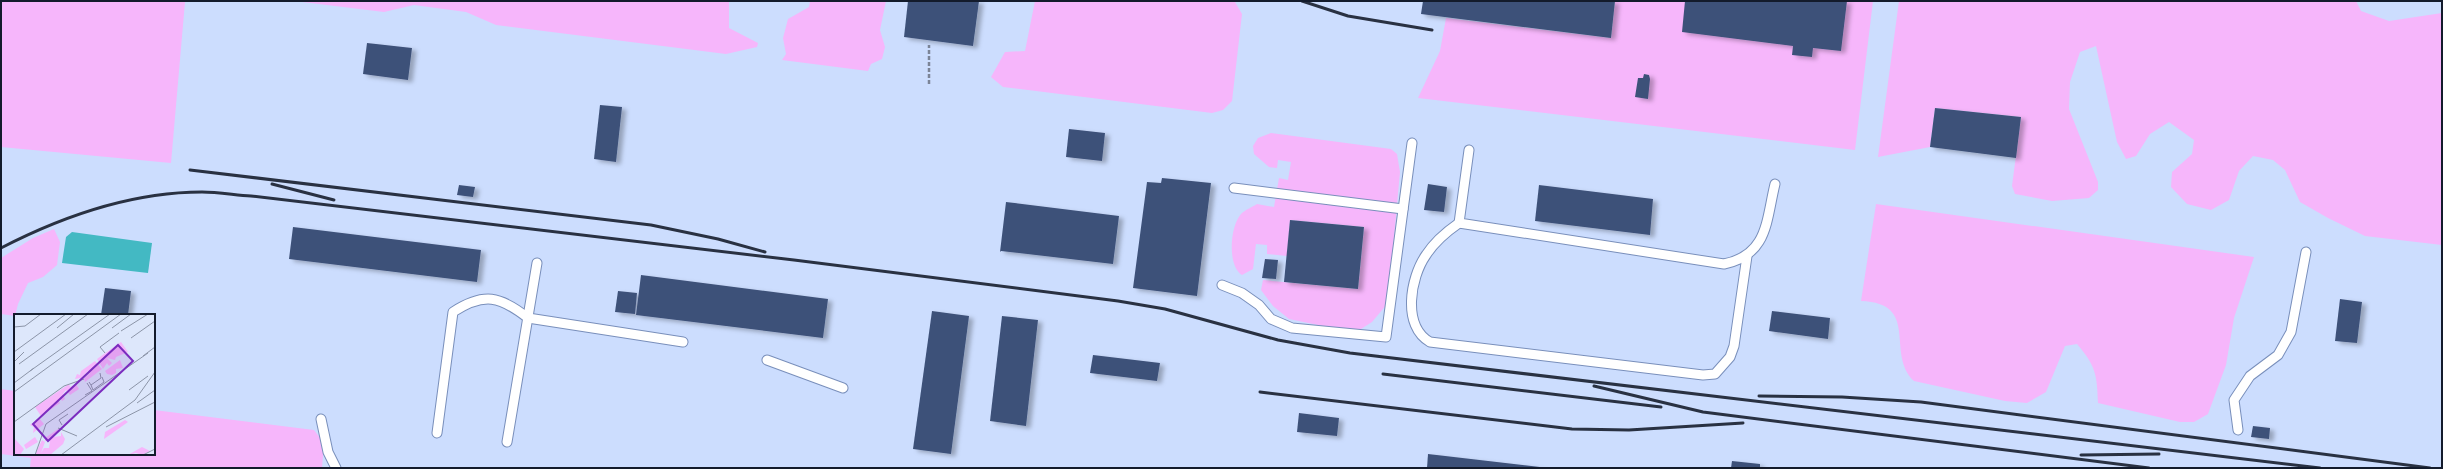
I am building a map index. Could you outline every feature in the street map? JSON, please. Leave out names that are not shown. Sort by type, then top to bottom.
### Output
[{"type":"lane","points":[[1222,285],[1242,293],[1259,305],[1271,319],[1292,328],[1386,337],[1412,143]]},
{"type":"lane","points":[[1469,150],[1459,223],[1434,244],[1416,273],[1411,314],[1412,322],[1422,337],[1430,342],[1703,375],[1715,374],[1730,357],[1747,256]]},
{"type":"lane","points":[[1459,223],[1724,264],[1747,256],[1762,238],[1775,184]]},
{"type":"lane","points":[[1234,188],[1403,209]]},
{"type":"lane","points":[[2238,430],[2234,400],[2250,376],[2278,355],[2291,332],[2306,252]]},
{"type":"lane","points":[[508,442],[536,263]]},
{"type":"lane","points":[[437,433],[453,312],[469,302],[490,298],[510,304],[528,318],[683,342]]},
{"type":"lane","points":[[767,360],[843,388]]},
{"type":"lane","points":[[321,419],[328,452],[336,468]]},
{"type":"path","points":[[929,45],[929,84]]},
{"type":"shaded area","points":[[1,1],[2442,1],[2442,468],[1,468]]},
{"type":"shaded area","points":[[1,1],[185,2],[171,163],[1,147]]},
{"type":"shaded area","points":[[294,1],[729,1],[729,28],[758,43],[757,47],[726,54],[496,25],[466,12],[414,5],[384,12]]},
{"type":"shaded area","points":[[810,1],[886,1],[880,30],[885,47],[882,59],[871,64],[868,71],[782,60],[786,54],[783,38],[788,19],[809,7]]},
{"type":"shaded area","points":[[1035,1],[1235,2],[1242,14],[1232,101],[1223,110],[1212,113],[1003,87],[991,77],[1005,52],[1025,51]]},
{"type":"shaded area","points":[[1615,1],[1873,1],[1855,150],[1418,98],[1440,51],[1446,18],[1611,38]]},
{"type":"shaded area","points":[[1899,1],[2356,1],[2361,11],[2389,21],[2442,13],[2442,245],[2365,236],[2300,202],[2285,170],[2273,160],[2253,156],[2239,171],[2229,200],[2211,210],[2187,204],[2171,187],[2172,172],[2192,154],[2194,140],[2169,122],[2150,134],[2136,156],[2126,159],[2117,142],[2096,46],[2080,52],[2070,82],[2069,109],[2098,182],[2098,190],[2089,198],[2052,201],[2015,194],[2012,186],[2021,117],[1935,108],[1930,147],[1878,157]]},
{"type":"shaded area","points":[[1271,133],[1391,149],[1397,154],[1400,172],[1388,303],[1372,322],[1361,329],[1347,331],[1289,319],[1273,306],[1261,290],[1263,280],[1358,289],[1364,227],[1290,220],[1287,256],[1267,254],[1267,245],[1256,244],[1253,269],[1242,275],[1237,270],[1232,255],[1232,246],[1234,227],[1237,220],[1241,214],[1257,204],[1274,207],[1279,178],[1288,180],[1291,162],[1278,160],[1277,168],[1269,167],[1254,154],[1253,146],[1258,138]]},
{"type":"shaded area","points":[[1876,204],[2254,257],[2234,318],[2226,365],[2208,414],[2194,422],[2180,422],[2098,403],[2096,378],[2092,365],[2077,344],[2065,346],[2046,392],[2027,403],[2005,401],[1914,381],[1906,370],[1902,357],[1896,320],[1891,311],[1879,304],[1861,301]]},
{"type":"shaded area","points":[[54,229],[60,242],[57,265],[43,277],[28,283],[14,316],[1,314],[1,258],[33,238]]},
{"type":"shaded area","points":[[1,389],[14,391],[14,455],[155,455],[155,410],[314,430],[324,443],[322,468],[30,468],[31,458],[1,454]]},
{"type":"water","points":[[72,232],[152,243],[148,273],[62,263],[66,237]]},
{"type":"building","points":[[908,1],[979,1],[973,46],[904,37]]},
{"type":"building","points":[[1423,1],[1615,1],[1611,38],[1421,14]]},
{"type":"building","points":[[1685,1],[1847,1],[1841,51],[1813,48],[1812,57],[1792,55],[1793,46],[1682,32]]},
{"type":"building","points":[[367,43],[412,48],[408,80],[363,74]]},
{"type":"building","points":[[1644,74],[1649,75],[1650,79],[1648,99],[1635,97],[1638,78],[1643,78]]},
{"type":"building","points":[[600,105],[622,107],[616,162],[594,159]]},
{"type":"building","points":[[1935,108],[2021,117],[2016,158],[1930,147]]},
{"type":"building","points":[[1069,129],[1105,133],[1102,161],[1066,157]]},
{"type":"building","points":[[1162,178],[1211,183],[1197,296],[1133,288],[1147,182],[1161,183]]},
{"type":"building","points":[[1428,184],[1447,187],[1444,212],[1424,210]]},
{"type":"building","points":[[459,185],[475,187],[473,197],[457,195]]},
{"type":"building","points":[[1539,185],[1653,199],[1650,235],[1535,221]]},
{"type":"building","points":[[1006,202],[1119,216],[1113,264],[1000,252]]},
{"type":"building","points":[[1290,220],[1364,227],[1358,289],[1284,282]]},
{"type":"building","points":[[293,227],[481,250],[477,282],[289,259]]},
{"type":"building","points":[[1265,259],[1278,260],[1276,279],[1262,278]]},
{"type":"building","points":[[641,275],[828,299],[823,338],[636,315]]},
{"type":"building","points":[[105,288],[131,291],[128,314],[101,314]]},
{"type":"building","points":[[618,291],[637,293],[635,314],[615,312]]},
{"type":"building","points":[[2340,299],[2362,302],[2357,343],[2335,341]]},
{"type":"building","points":[[932,311],[969,316],[951,454],[913,449]]},
{"type":"building","points":[[1772,311],[1830,318],[1828,339],[1769,331]]},
{"type":"building","points":[[1002,316],[1038,320],[1026,426],[990,421]]},
{"type":"building","points":[[1093,355],[1160,363],[1157,381],[1090,373]]},
{"type":"building","points":[[1299,413],[1339,418],[1337,436],[1297,432]]},
{"type":"building","points":[[2253,426],[2270,428],[2269,439],[2251,437]]},
{"type":"building","points":[[1428,454],[1540,467],[1540,468],[1427,468]]},
{"type":"building","points":[[1732,461],[1760,464],[1760,468],[1731,468]]},
{"type":"railway","points":[[1302,1],[1348,16],[1432,30]]},
{"type":"railway","points":[[190,170],[651,225],[718,239],[765,252]]},
{"type":"railway","points":[[272,184],[334,200]]},
{"type":"railway","points":[[1,248],[25,236],[73,216],[124,201],[176,193],[220,193],[794,260],[1118,301],[1165,309],[1278,340],[1350,353],[2320,468]]},
{"type":"railway","points":[[1383,374],[1661,407]]},
{"type":"railway","points":[[1594,386],[1703,412],[2149,468]]},
{"type":"railway","points":[[1260,392],[1572,429],[1629,430],[1743,423]]},
{"type":"railway","points":[[1759,396],[1842,397],[1921,402],[2430,468]]},
{"type":"railway","points":[[2081,455],[2159,454]]}]
